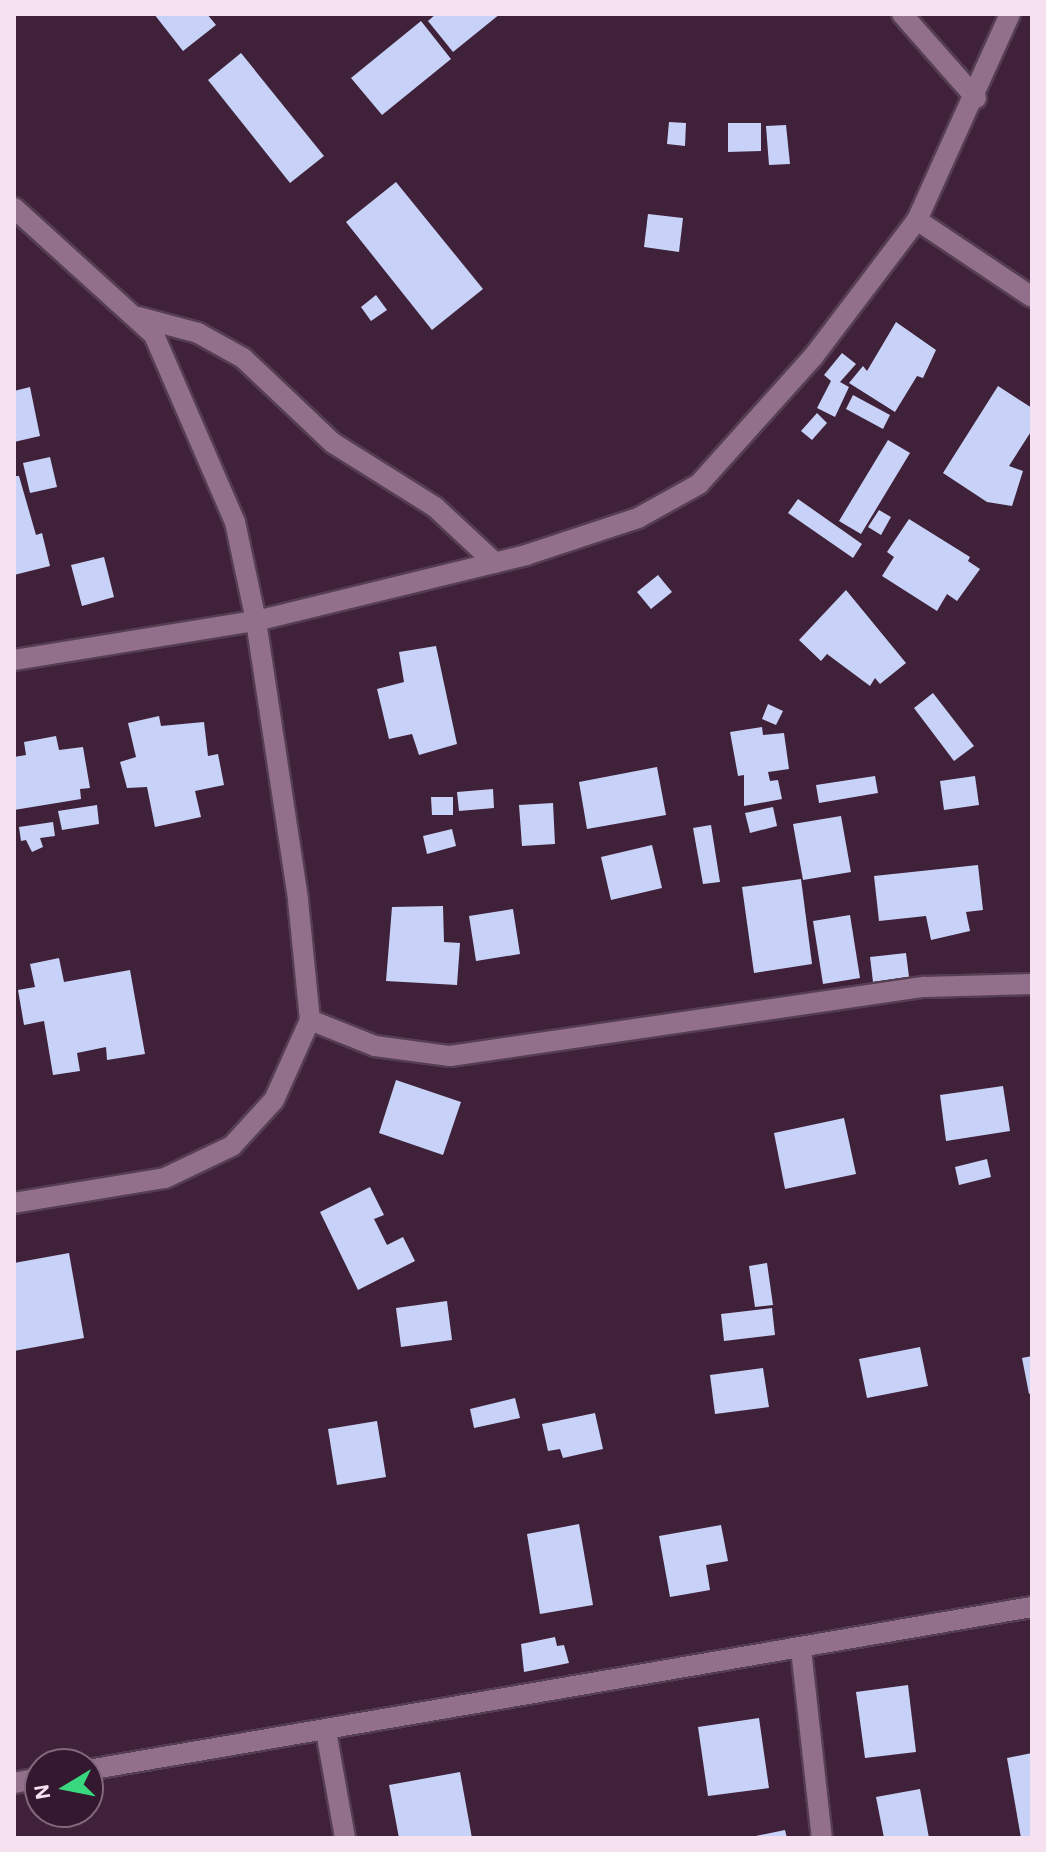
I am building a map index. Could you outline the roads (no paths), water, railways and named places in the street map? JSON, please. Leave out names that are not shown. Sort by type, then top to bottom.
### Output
[{"type":"street","points":[[902,14],[976,98]]},
{"type":"street","points":[[14,660],[256,621],[495,563],[638,518],[699,484],[813,357],[917,220],[976,98],[1010,14]]},
{"type":"street","points":[[14,208],[154,335],[230,509],[256,621],[310,1020],[274,1100],[232,1146],[165,1178],[14,1203]]},
{"type":"street","points":[[917,220],[1032,297]]},
{"type":"street","points":[[134,316],[198,333],[243,358],[333,443],[435,507],[495,563]]},
{"type":"street","points":[[310,1020],[375,1046],[450,1056],[925,987],[1032,984]]},
{"type":"street","points":[[104,1767],[1032,1607]]},
{"type":"street","points":[[801,1649],[822,1838]]},
{"type":"street","points":[[326,1731],[345,1838]]}]
